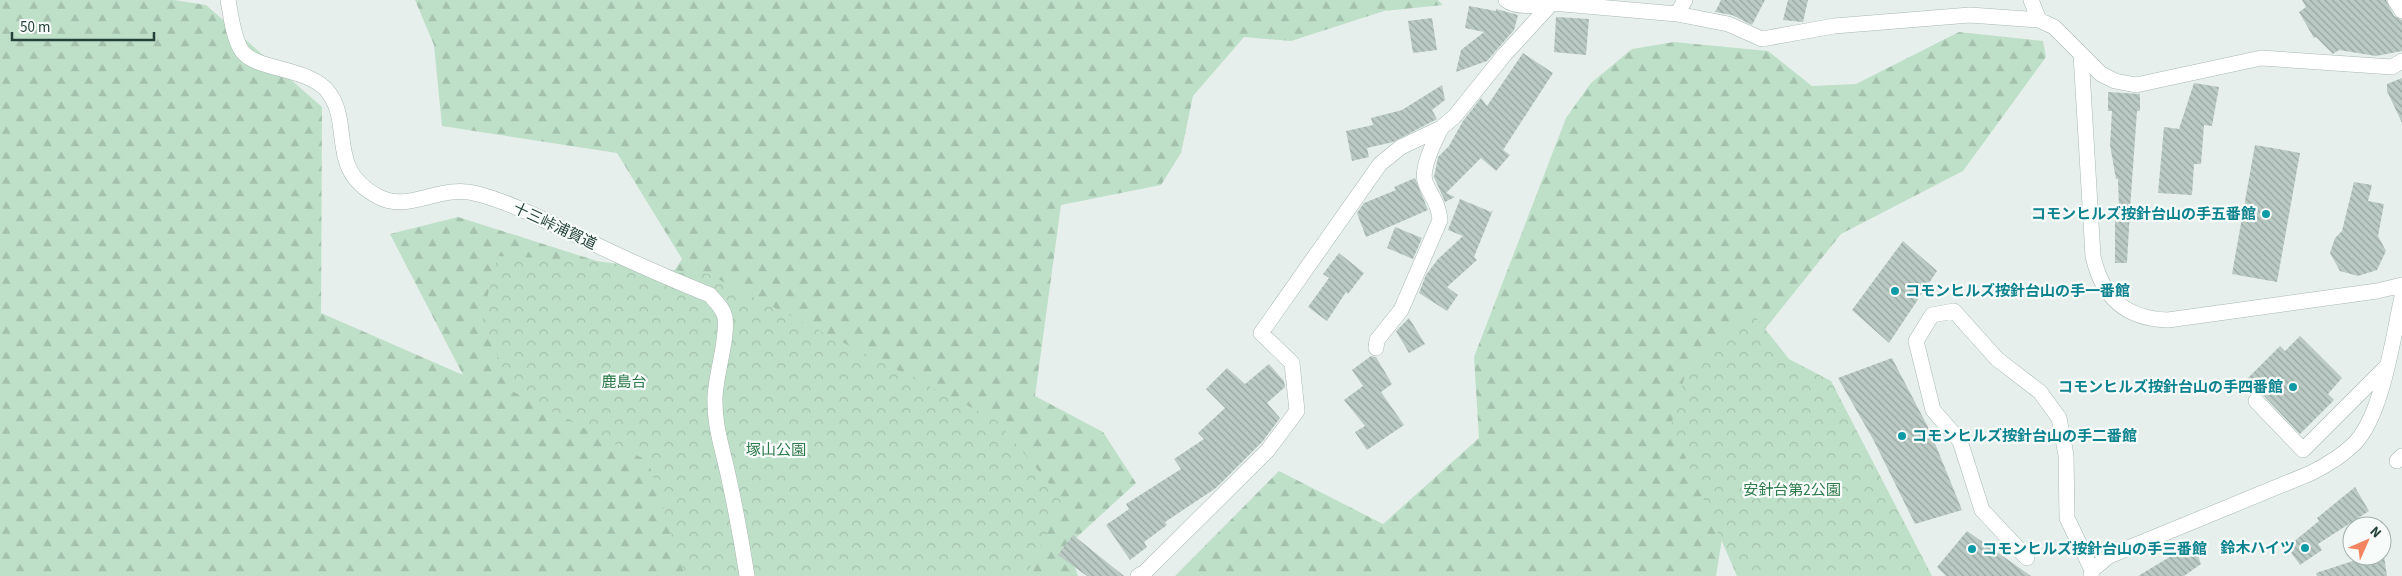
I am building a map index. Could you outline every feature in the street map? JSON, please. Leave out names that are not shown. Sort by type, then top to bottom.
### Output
[{"type":"street","name":"十三峠浦賀道","points":[[228,0],[238,43],[246,56],[310,78],[320,83],[329,92],[338,113],[346,162],[357,179],[379,198],[401,203],[454,190],[477,193],[518,208],[633,263],[710,296],[717,302],[724,316],[725,325],[716,378],[715,417],[720,446],[737,513],[746,576]]},
{"type":"street","points":[[1506,0],[1510,3],[1532,6],[1552,3],[1677,14],[1728,24],[1762,39],[1834,26],[1970,15],[2039,20],[2054,27],[2101,74],[2114,81],[2136,85],[2261,58],[2392,67],[2402,61]]},
{"type":"street","points":[[1677,14],[1686,0]]},
{"type":"street","points":[[2031,0],[2039,20]]},
{"type":"street","points":[[2395,0],[2402,11]]},
{"type":"street","points":[[1138,576],[1145,572],[1268,450],[1298,411],[1292,363],[1261,333],[1380,164],[1401,146],[1441,128],[1455,116],[1505,54],[1552,3]]},
{"type":"street","points":[[2081,54],[2093,256],[2102,285],[2117,303],[2145,318],[2168,320],[2377,291],[2402,285]]},
{"type":"street","points":[[1376,348],[1377,340],[1401,310],[1440,220],[1440,207],[1424,182],[1428,156],[1441,128]]},
{"type":"street","points":[[2027,558],[1982,510],[1960,441],[1933,410],[1916,341],[1932,315],[1954,311],[1997,359],[2040,392],[2059,418],[2066,455],[2067,518],[2091,573],[2109,556],[2303,477],[2336,459],[2355,442],[2367,427],[2380,394],[2402,297]]},
{"type":"street","points":[[2391,346],[2402,358]]},
{"type":"street","points":[[2256,401],[2303,450],[2385,368]]},
{"type":"green space","name":"鹿島台","points":[[0,0],[174,0],[206,5],[322,107],[321,313],[463,375],[390,234],[458,217],[666,283],[682,259],[617,153],[442,126],[434,45],[415,0],[1438,0],[1443,5],[1384,11],[1291,41],[1244,37],[1193,96],[1181,153],[1161,185],[1061,205],[1035,396],[1103,432],[1136,483],[1067,546],[1078,576],[0,576]]},
{"type":"green space","points":[[1959,32],[2043,41],[2046,57],[1963,171],[1841,234],[1753,344],[1716,576],[1175,576],[1279,471],[1383,524],[1479,438],[1474,357],[1566,118],[1591,83],[1632,49],[1674,42],[1768,51],[1812,86],[1856,84]]},
{"type":"green space","name":"塚山公園","points":[[498,256],[595,261],[708,274],[996,420],[1063,500],[1026,576],[685,576],[648,461],[512,391],[482,317]]},
{"type":"green space","name":"安針台第2公園","points":[[1751,311],[1789,359],[1831,381],[1932,576],[1737,576],[1671,425],[1685,375],[1735,323]]},
{"type":"building","points":[[1721,0],[1765,0],[1752,25],[1732,15],[1715,12]]},
{"type":"building","points":[[1788,0],[1808,0],[1803,22],[1783,20]]},
{"type":"building","points":[[2302,0],[2386,0],[2394,16],[2402,20],[2402,51],[2376,56],[2339,50],[2333,54],[2316,37],[2314,38],[2299,12],[2306,7]]},
{"type":"building","points":[[1469,6],[1496,11],[1496,9],[1518,15],[1514,30],[1487,61],[1456,72],[1461,50],[1484,32],[1465,28]]},
{"type":"building","points":[[1556,17],[1589,19],[1586,55],[1554,52]]},
{"type":"building","points":[[1432,18],[1437,50],[1413,53],[1408,21]]},
{"type":"building","points":[[1523,53],[1553,73],[1503,150],[1510,155],[1496,171],[1481,158],[1446,193],[1455,197],[1445,202],[1434,177],[1438,157],[1449,146],[1463,121],[1481,98],[1487,106]]},
{"type":"building","points":[[2402,78],[2402,123],[2387,91],[2387,84]]},
{"type":"building","points":[[2194,83],[2219,87],[2212,126],[2204,125],[2201,164],[2194,164],[2192,195],[2158,193],[2164,127],[2179,129]]},
{"type":"building","points":[[1442,85],[1445,100],[1432,110],[1437,119],[1393,142],[1367,148],[1369,157],[1352,161],[1346,131],[1373,125],[1371,118],[1402,110]]},
{"type":"building","points":[[2108,92],[2140,94],[2140,111],[2137,111],[2130,209],[2119,209],[2118,179],[2116,179],[2110,145],[2112,111],[2108,111]]},
{"type":"building","name":"コモンヒルズ按針台山の手五番館","points":[[2255,145],[2300,153],[2277,282],[2232,274]]},
{"type":"building","points":[[1415,178],[1428,210],[1366,237],[1357,213],[1364,203],[1396,190],[1394,187]]},
{"type":"building","points":[[2354,182],[2372,185],[2368,201],[2384,204],[2378,236],[2386,251],[2377,270],[2358,276],[2340,271],[2330,253],[2335,238],[2342,231]]},
{"type":"building","points":[[1460,199],[1491,212],[1493,210],[1474,257],[1477,260],[1447,287],[1458,295],[1447,311],[1419,293],[1426,275],[1438,259],[1463,236],[1448,230]]},
{"type":"building","points":[[2115,210],[2130,210],[2127,263],[2115,263]]},
{"type":"building","points":[[1395,227],[1422,238],[1413,259],[1387,248]]},
{"type":"building","name":"コモンヒルズ按針台山の手一番館","points":[[1903,241],[1937,271],[1889,343],[1852,310]]},
{"type":"building","points":[[1339,253],[1364,273],[1348,294],[1346,292],[1327,321],[1308,307],[1329,278],[1323,274]]},
{"type":"building","points":[[1409,318],[1425,344],[1409,353],[1396,331]]},
{"type":"building","name":"コモンヒルズ按針台山の手四番館","points":[[2300,336],[2342,378],[2328,394],[2334,400],[2300,434],[2263,395],[2256,392],[2245,381],[2280,346],[2285,351]]},
{"type":"building","points":[[1371,356],[1376,357],[1392,384],[1381,392],[1404,425],[1367,450],[1355,432],[1365,426],[1344,400],[1363,386],[1352,370]]},
{"type":"building","name":"コモンヒルズ按針台山の手二番館","points":[[1892,358],[1930,431],[1962,510],[1915,524],[1874,441],[1838,378]]},
{"type":"building","points":[[1269,364],[1284,381],[1285,387],[1267,403],[1280,418],[1263,441],[1216,488],[1165,522],[1167,525],[1144,542],[1147,547],[1130,560],[1106,525],[1129,509],[1126,504],[1181,469],[1174,459],[1204,439],[1198,433],[1225,408],[1206,389],[1227,368],[1245,384]]},
{"type":"building","points":[[2355,487],[2369,511],[2361,516],[2342,516],[2342,528],[2318,544],[2322,550],[2300,565],[2287,547],[2319,521],[2317,518]]},
{"type":"building","name":"コモンヒルズ按針台山の手三番館","points":[[1967,531],[2031,576],[1946,576],[1937,567]]},
{"type":"building","points":[[1073,535],[1124,576],[1087,576],[1058,555]]},
{"type":"building","points":[[2193,543],[2201,564],[2184,576],[2138,576]]},
{"type":"building","points":[[2342,564],[2386,566],[2387,576],[2317,576],[2316,573]]},
{"type":"place","name":"コモンヒルズ按針台山の手五番館","points":[[2266,214]]},
{"type":"place","name":"コモンヒルズ按針台山の手一番館","points":[[1895,291]]},
{"type":"place","name":"コモンヒルズ按針台山の手四番館","points":[[2293,387]]},
{"type":"place","name":"コモンヒルズ按針台山の手二番館","points":[[1902,436]]},
{"type":"place","name":"鈴木ハイツ","points":[[2305,548]]},
{"type":"place","name":"コモンヒルズ按針台山の手三番館","points":[[1972,549]]}]
